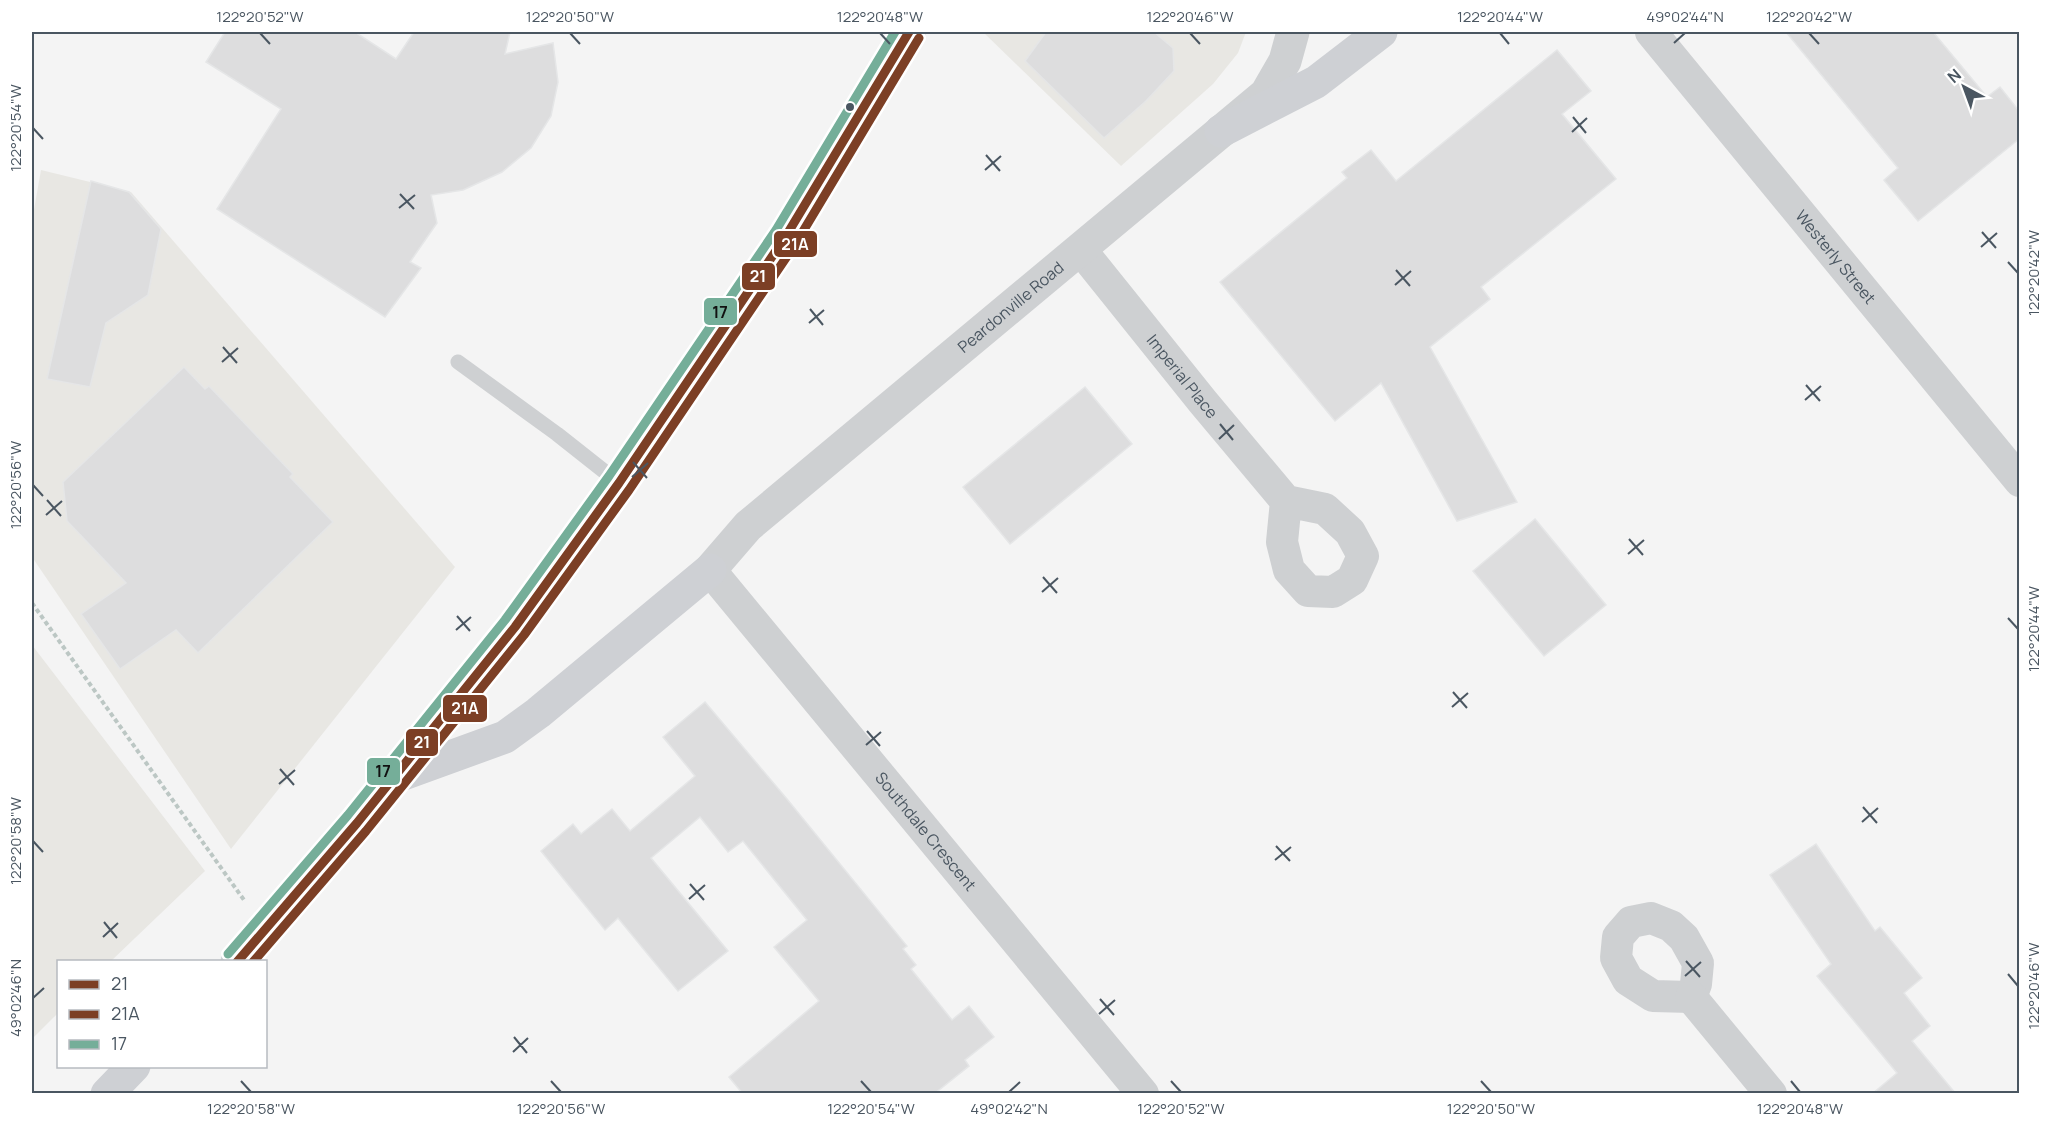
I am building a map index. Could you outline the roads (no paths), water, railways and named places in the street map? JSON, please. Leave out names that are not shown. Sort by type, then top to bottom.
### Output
[{"type":"main road","points":[[239,960],[395,777],[515,627],[619,483],[786,236],[909,32]]},
{"type":"main road","points":[[1221,131],[1316,82],[1381,32]]},
{"type":"main road","points":[[395,777],[505,737],[710,570]]},
{"type":"main road","points":[[107,1094],[132,1068]]},
{"type":"street","name":"Peardonville Road","points":[[710,570],[748,526],[1266,94],[1286,61],[1293,32]]},
{"type":"street","name":"Westerly Street","points":[[1651,32],[2019,481]]},
{"type":"street","name":"Imperial Place","points":[[1081,250],[1286,501]]},
{"type":"street","name":"Southdale Crescent","points":[[710,570],[1143,1094]]},
{"type":"street","points":[[1691,997],[1771,1094]]},
{"type":"lane","points":[[458,362],[557,434],[619,483]]}]
